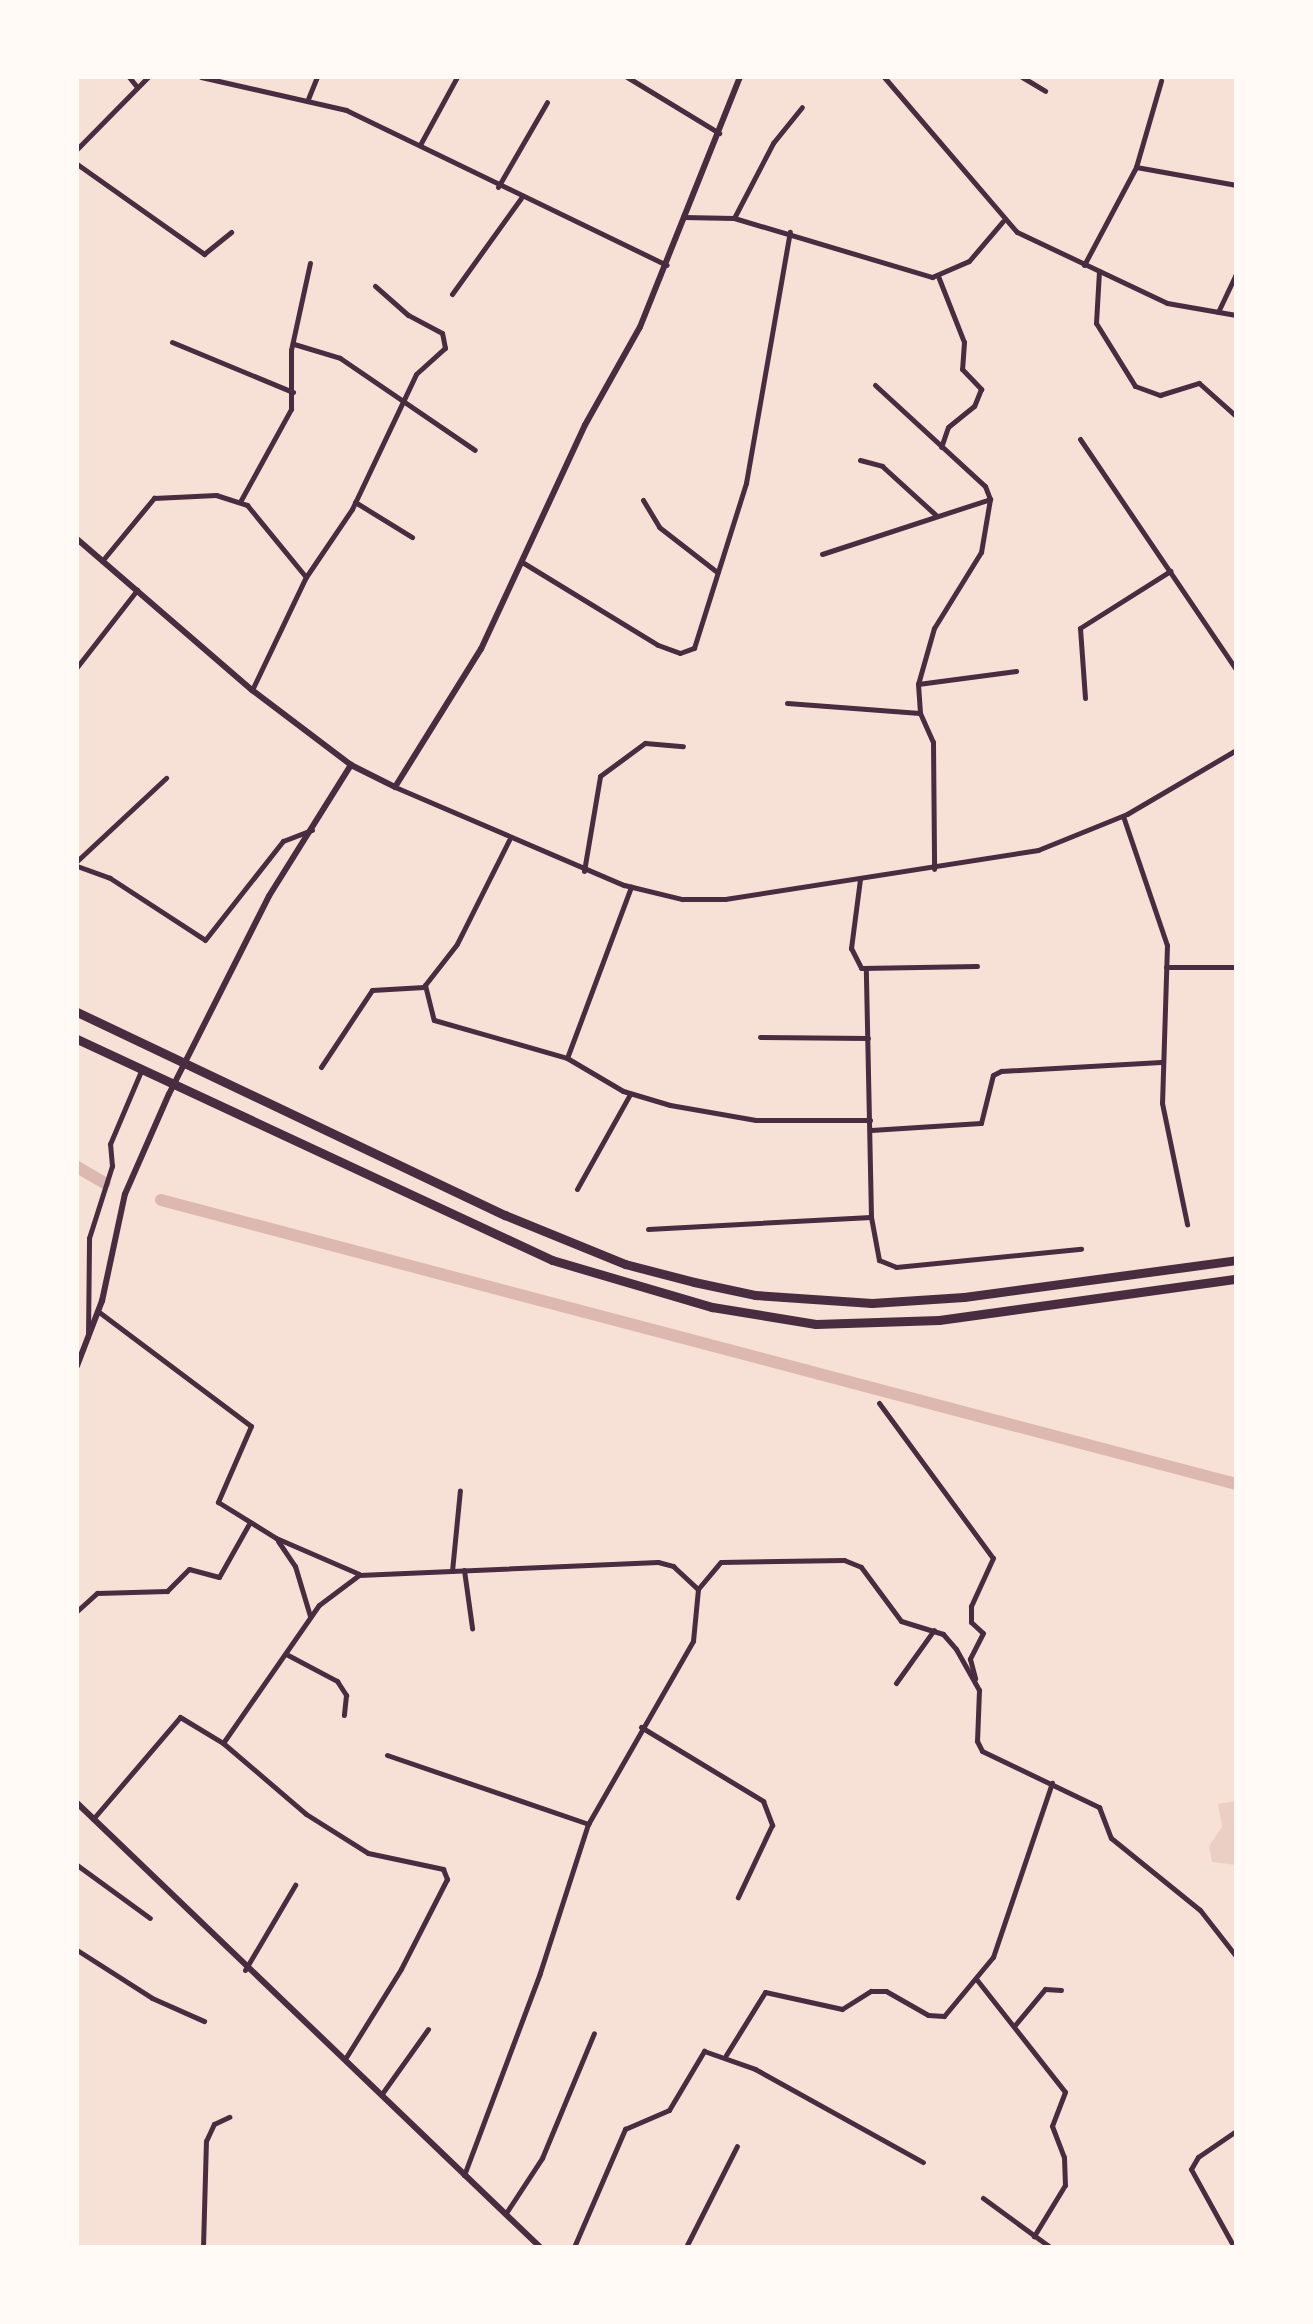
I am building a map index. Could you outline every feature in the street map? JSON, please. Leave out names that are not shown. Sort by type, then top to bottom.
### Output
[{"type":"highway","points":[[77,1012],[505,1215],[625,1264],[694,1282],[755,1294],[872,1303],[964,1297],[1236,1260]]},
{"type":"highway","points":[[77,1040],[552,1260],[712,1307],[816,1324],[914,1321],[1236,1279]]},
{"type":"street","points":[[129,77],[137,87]]},
{"type":"street","points":[[77,149],[148,77]]},
{"type":"street","points":[[201,77],[307,99],[421,143],[498,187],[666,265]]},
{"type":"street","points":[[307,99],[317,77]]},
{"type":"street","points":[[421,143],[457,77]]},
{"type":"street","points":[[627,77],[719,133]]},
{"type":"street","points":[[395,787],[459,690],[522,562],[666,265],[740,77]]},
{"type":"street","points":[[884,77],[1003,221],[1084,265],[1167,303],[1236,316]]},
{"type":"street","points":[[1022,77],[1045,91]]},
{"type":"street","points":[[1084,265],[1136,167],[1161,81]]},
{"type":"street","points":[[498,187],[547,102]]},
{"type":"street","points":[[734,218],[773,143],[802,107]]},
{"type":"street","points":[[77,164],[204,254],[231,232]]},
{"type":"street","points":[[1136,167],[1236,185]]},
{"type":"street","points":[[452,293],[521,198]]},
{"type":"street","points":[[683,217],[734,218],[938,276],[969,261],[1003,221]]},
{"type":"street","points":[[522,562],[645,638],[680,653],[694,648],[747,483],[790,232]]},
{"type":"street","points":[[240,500],[288,418],[293,392],[294,344],[310,263]]},
{"type":"street","points":[[1099,271],[1096,323],[1135,386],[1160,395],[1199,383],[1236,416]]},
{"type":"street","points":[[1218,312],[1236,274]]},
{"type":"street","points":[[938,276],[964,342],[962,369],[981,388],[974,406],[941,436],[941,447]]},
{"type":"street","points":[[252,690],[306,577],[355,502],[400,404],[419,370],[444,351],[445,339],[375,286]]},
{"type":"street","points":[[172,342],[293,392]]},
{"type":"street","points":[[294,344],[340,358],[400,404],[475,450]]},
{"type":"street","points":[[875,385],[985,486],[990,499],[981,552],[934,628],[918,684],[920,713],[933,742],[934,869]]},
{"type":"street","points":[[1080,439],[1236,669]]},
{"type":"street","points":[[859,460],[882,466],[937,516]]},
{"type":"street","points":[[103,561],[155,498],[240,500],[306,577]]},
{"type":"street","points":[[822,554],[990,499]]},
{"type":"street","points":[[643,500],[659,527],[718,572]]},
{"type":"street","points":[[355,502],[412,537]]},
{"type":"street","points":[[78,540],[252,690],[351,765],[509,840],[584,871],[631,887],[682,899],[725,899],[934,869],[1038,850],[1123,816],[1236,750]]},
{"type":"street","points":[[1085,698],[1080,628],[1170,571]]},
{"type":"street","points":[[77,667],[137,590]]},
{"type":"street","points":[[918,684],[1016,671]]},
{"type":"street","points":[[787,703],[920,713]]},
{"type":"street","points":[[584,871],[600,776],[645,743],[683,746]]},
{"type":"street","points":[[77,1366],[99,1312],[125,1194],[169,1094],[269,896],[314,829],[351,765]]},
{"type":"street","points":[[77,861],[166,778]]},
{"type":"street","points":[[1123,816],[1165,937],[1161,1062],[1165,1125],[1187,1224]]},
{"type":"street","points":[[77,866],[110,878],[205,940],[283,841],[314,829]]},
{"type":"street","points":[[424,987],[457,944],[509,840]]},
{"type":"street","points":[[859,879],[851,948],[856,964],[866,970],[977,966]]},
{"type":"street","points":[[567,1058],[631,887]]},
{"type":"street","points":[[1166,967],[1236,967]]},
{"type":"street","points":[[866,970],[871,1217],[879,1260],[896,1267],[1082,1249]]},
{"type":"street","points":[[321,1067],[365,996],[380,986],[424,987]]},
{"type":"street","points":[[424,987],[436,1022],[567,1058],[630,1094],[755,1120],[870,1120]]},
{"type":"street","points":[[760,1037],[868,1038]]},
{"type":"street","points":[[871,1130],[981,1124],[993,1075],[1001,1071],[1161,1062]]},
{"type":"street","points":[[89,1340],[85,1260],[110,1175],[110,1144],[141,1071]]},
{"type":"street","points":[[577,1189],[592,1153],[630,1094]]},
{"type":"street","points":[[648,1229],[871,1217]]},
{"type":"street","points":[[99,1312],[251,1426],[218,1502],[276,1538],[359,1574],[658,1562],[673,1566],[698,1589]]},
{"type":"street","points":[[879,1403],[993,1558],[971,1606],[971,1622],[983,1633],[970,1658],[979,1690],[977,1741],[982,1751],[1099,1807],[1111,1838],[1200,1910],[1236,1956]]},
{"type":"street","points":[[452,1571],[460,1490]]},
{"type":"street","points":[[77,1611],[97,1593],[167,1591],[189,1569],[219,1577],[250,1522]]},
{"type":"street","points":[[276,1538],[295,1566],[310,1616]]},
{"type":"street","points":[[464,2175],[540,1973],[588,1824],[641,1727],[693,1641],[698,1589],[721,1562],[845,1560],[861,1567],[901,1621],[934,1630],[950,1641],[979,1690]]},
{"type":"street","points":[[464,1570],[472,1628]]},
{"type":"street","points":[[223,1744],[310,1616],[359,1574]]},
{"type":"street","points":[[895,1683],[934,1630]]},
{"type":"street","points":[[286,1654],[337,1681],[346,1695],[344,1714]]},
{"type":"street","points":[[93,1819],[174,1718],[185,1718],[223,1744],[306,1814],[368,1853],[447,1873],[385,1999],[345,2059]]},
{"type":"street","points":[[641,1727],[763,1801],[772,1825],[738,1897]]},
{"type":"street","points":[[387,1755],[588,1824]]},
{"type":"street","points":[[726,2055],[765,1992],[842,2010],[871,1991],[886,1991],[937,2017],[977,1980],[1007,1926],[1052,1783]]},
{"type":"street","points":[[77,1803],[245,1970],[345,2059],[539,2247]]},
{"type":"street","points":[[77,1865],[150,1918]]},
{"type":"street","points":[[245,1970],[295,1885]]},
{"type":"street","points":[[77,1950],[152,1998],[204,2021]]},
{"type":"street","points":[[977,1980],[1065,2092],[1052,2126],[1064,2157],[1065,2185],[1034,2236]]},
{"type":"street","points":[[1015,2025],[1045,1989],[1060,1990]]},
{"type":"street","points":[[381,2095],[428,2029]]},
{"type":"street","points":[[506,2213],[542,2158],[594,2033]]},
{"type":"street","points":[[575,2247],[625,2129],[668,2110],[698,2053],[726,2055],[923,2162]]},
{"type":"street","points":[[203,2247],[206,2141],[214,2124],[229,2116]]},
{"type":"street","points":[[1232,2246],[1191,2169],[1198,2157],[1236,2131]]},
{"type":"street","points":[[686,2247],[737,2146]]},
{"type":"street","points":[[983,2198],[1050,2247]]},
{"type":"shaded area","points":[[1236,1801],[1236,1865],[1212,1862],[1209,1846],[1222,1827],[1218,1804]]},
{"type":"waterway","points":[[77,1167],[105,1183]]},
{"type":"waterway","points":[[161,1200],[1236,1484]]}]
